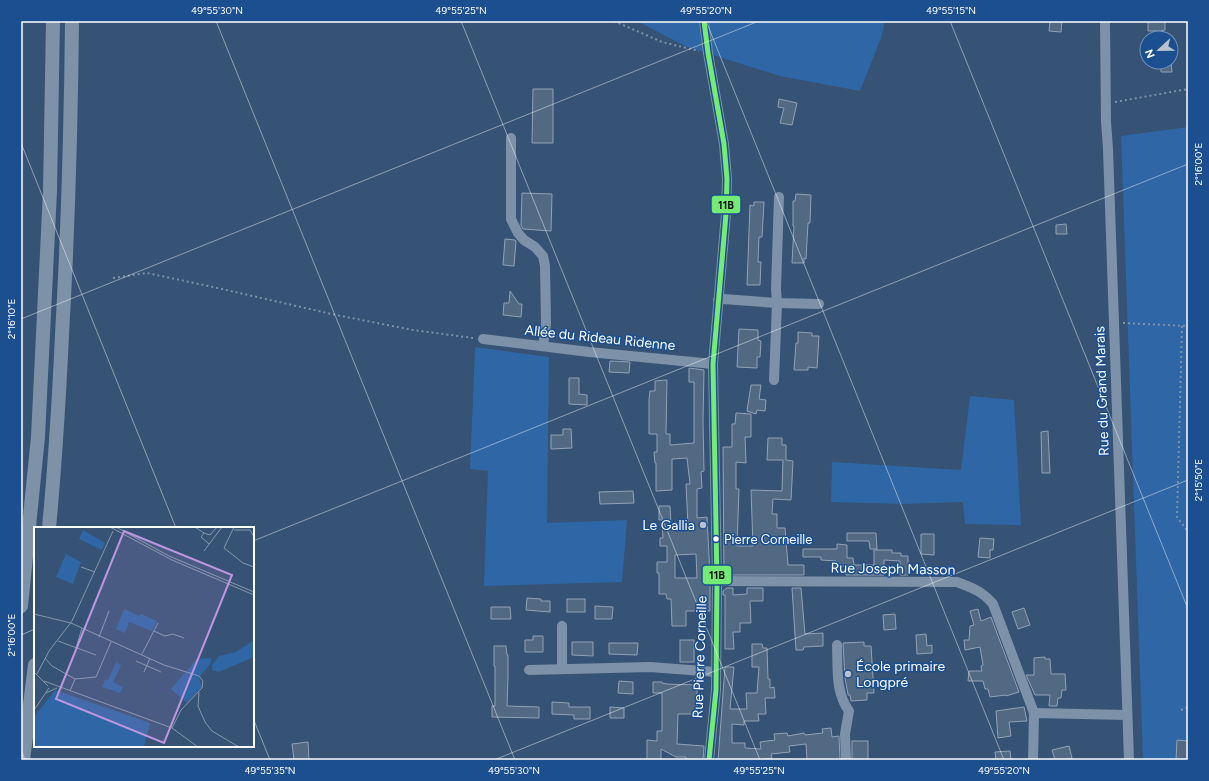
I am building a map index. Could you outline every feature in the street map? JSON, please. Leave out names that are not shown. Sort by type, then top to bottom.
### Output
[{"type":"highway","points":[[21,606],[38,437],[50,191],[53,21]]},
{"type":"highway","points":[[49,527],[66,275],[72,21]]},
{"type":"highway","points":[[23,760],[34,673]]},
{"type":"street","name":"Rue Pierre Corneille","points":[[704,21],[724,144],[726,179],[726,214],[713,364],[717,581],[716,690],[709,760]]},
{"type":"street","name":"Rue du Grand Marais","points":[[1105,21],[1106,104],[1129,760]]},
{"type":"street","points":[[511,138],[511,219],[518,233],[524,240],[543,256],[545,266],[546,324],[543,346]]},
{"type":"street","points":[[774,380],[779,197]]},
{"type":"street","points":[[718,300],[819,304]]},
{"type":"street","name":"Allée du Rideau Ridenne","points":[[483,339],[713,364]]},
{"type":"street","name":"Rue Joseph Masson","points":[[717,581],[957,582],[974,588],[985,595],[993,604],[1034,713]]},
{"type":"street","points":[[562,626],[562,669]]},
{"type":"street","points":[[836,645],[839,688],[841,697],[849,711],[845,734],[846,760]]},
{"type":"street","points":[[529,670],[650,667],[716,672]]},
{"type":"street","points":[[1033,760],[1034,713],[1127,715]]},
{"type":"path","points":[[614,21],[662,42],[708,53]]},
{"type":"path","points":[[1106,104],[1188,89]]},
{"type":"path","points":[[113,278],[147,273],[336,315],[413,330],[483,339]]},
{"type":"path","points":[[1114,323],[1188,326]]},
{"type":"path","points":[[1182,326],[1177,516],[1186,529],[1188,529]]},
{"type":"path","points":[[1181,710],[1188,707]]},
{"type":"shaded area","points":[[637,21],[885,21],[881,38],[860,91],[780,76],[685,46]]},
{"type":"shaded area","points":[[1188,127],[1188,760],[1143,760],[1121,136]]},
{"type":"shaded area","points":[[475,347],[549,357],[547,523],[627,520],[622,582],[484,586],[488,471],[470,469]]},
{"type":"shaded area","points":[[970,396],[1014,400],[1021,525],[965,524],[963,502],[904,504],[831,502],[832,462],[961,470]]},
{"type":"building","points":[[1050,21],[1062,21],[1061,32],[1049,31]]},
{"type":"building","points":[[1148,21],[1165,21],[1165,30],[1148,30]]},
{"type":"building","points":[[1161,70],[1172,70],[1172,72],[1161,72]]},
{"type":"building","points":[[533,89],[553,89],[553,143],[532,143]]},
{"type":"building","points":[[779,99],[797,103],[792,125],[780,123],[784,108],[778,107]]},
{"type":"building","points":[[522,193],[552,194],[551,231],[523,229],[521,225]]},
{"type":"building","points":[[796,194],[811,195],[810,223],[808,223],[806,259],[804,258],[804,263],[792,263],[794,226],[793,201],[795,201]]},
{"type":"building","points":[[754,202],[764,202],[762,237],[759,237],[758,262],[761,262],[760,285],[747,285],[750,205],[754,206]]},
{"type":"building","points":[[1066,224],[1067,234],[1056,234],[1056,225]]},
{"type":"building","points":[[505,239],[516,241],[514,266],[503,265]]},
{"type":"building","points":[[510,291],[519,304],[522,304],[521,317],[503,315],[504,303],[509,303]]},
{"type":"building","points":[[739,329],[758,330],[758,340],[761,341],[760,357],[757,357],[757,368],[737,367]]},
{"type":"building","points":[[798,332],[812,333],[812,336],[819,336],[817,368],[808,367],[808,370],[794,370]]},
{"type":"building","points":[[610,361],[630,362],[629,373],[609,372]]},
{"type":"building","points":[[689,368],[704,370],[704,471],[701,472],[702,488],[697,489],[697,518],[707,517],[710,611],[686,611],[686,626],[672,626],[671,599],[667,599],[666,594],[659,594],[659,573],[657,573],[657,562],[667,562],[667,546],[660,546],[660,538],[663,538],[662,520],[659,520],[659,506],[670,506],[671,526],[688,525],[686,484],[690,484],[687,458],[672,459],[672,490],[656,491],[656,463],[654,452],[657,452],[657,434],[649,434],[649,399],[650,391],[655,391],[655,381],[667,380],[666,434],[670,434],[670,445],[694,443],[694,382],[689,382]],"holes":[[[696,554],[697,578],[675,578],[675,555]]]},
{"type":"building","points":[[569,378],[579,378],[579,394],[587,395],[587,405],[569,404]]},
{"type":"building","points":[[751,385],[761,385],[759,399],[766,400],[765,411],[757,410],[756,414],[747,411]]},
{"type":"building","points":[[736,413],[751,414],[751,437],[745,437],[746,463],[736,462],[736,489],[739,489],[737,546],[753,546],[751,490],[782,491],[783,460],[767,460],[768,438],[782,438],[782,445],[786,445],[786,460],[793,461],[791,500],[773,499],[772,514],[777,514],[777,528],[785,528],[788,565],[804,565],[804,575],[724,575],[723,447],[732,447],[732,424],[735,424]]},
{"type":"building","points":[[563,429],[571,429],[572,448],[551,449],[551,435],[563,435]]},
{"type":"building","points":[[1048,431],[1050,473],[1042,473],[1041,432]]},
{"type":"building","points":[[633,491],[634,503],[600,504],[599,492]]},
{"type":"building","points":[[847,533],[876,533],[877,549],[870,549],[869,541],[847,541]]},
{"type":"building","points":[[921,534],[934,534],[934,555],[921,554]]},
{"type":"building","points":[[980,538],[994,539],[993,550],[990,550],[990,558],[978,557]]},
{"type":"building","points":[[837,544],[847,545],[847,558],[853,558],[854,565],[874,565],[874,550],[892,550],[892,553],[901,553],[901,556],[908,556],[908,575],[900,575],[900,561],[884,560],[884,575],[846,575],[846,566],[836,567],[836,561],[821,560],[821,557],[803,557],[803,549],[837,549]]},
{"type":"building","points":[[727,588],[733,588],[733,595],[747,594],[747,588],[763,588],[763,601],[750,601],[751,623],[740,623],[740,632],[733,632],[734,649],[725,649],[725,595],[723,595],[723,591]]},
{"type":"building","points":[[792,588],[801,588],[805,634],[823,633],[823,646],[804,647],[803,650],[796,650]]},
{"type":"building","points":[[527,598],[550,601],[550,612],[526,610]]},
{"type":"building","points":[[567,599],[585,599],[585,612],[567,612]]},
{"type":"building","points":[[595,606],[613,607],[612,619],[595,619]]},
{"type":"building","points":[[491,607],[510,607],[511,619],[491,619]]},
{"type":"building","points":[[1024,608],[1030,625],[1018,629],[1012,612]]},
{"type":"building","points":[[978,609],[981,621],[991,617],[1019,692],[1006,696],[990,697],[988,689],[985,689],[983,681],[968,681],[969,671],[982,671],[981,666],[983,665],[980,647],[965,650],[964,640],[969,640],[970,626],[974,625],[970,611]]},
{"type":"building","points":[[895,614],[896,629],[884,630],[883,615]]},
{"type":"building","points":[[926,634],[927,646],[932,645],[932,653],[917,654],[916,635]]},
{"type":"building","points":[[533,636],[543,636],[543,652],[525,652],[525,640],[533,640]]},
{"type":"building","points":[[680,640],[694,640],[694,662],[680,662]]},
{"type":"building","points":[[572,642],[593,642],[593,656],[572,655]]},
{"type":"building","points":[[864,642],[864,646],[871,646],[874,693],[867,693],[867,700],[851,701],[850,695],[848,695],[845,678],[843,643]]},
{"type":"building","points":[[609,643],[638,643],[637,655],[609,654]]},
{"type":"building","points":[[752,644],[762,644],[763,648],[767,648],[768,679],[770,679],[770,688],[774,687],[775,698],[765,698],[766,714],[758,714],[759,721],[744,721],[744,725],[732,724],[732,743],[745,743],[745,748],[761,749],[760,742],[775,740],[774,734],[787,733],[788,736],[804,733],[805,735],[823,733],[822,729],[831,728],[832,737],[839,736],[840,760],[807,760],[806,744],[789,746],[790,752],[771,754],[772,758],[764,760],[718,760],[725,667],[734,667],[730,709],[747,709],[746,693],[757,693],[759,667],[752,667]]},
{"type":"building","points":[[494,646],[506,646],[508,655],[507,706],[539,707],[539,718],[492,717],[492,706],[495,706]]},
{"type":"building","points":[[1045,657],[1045,659],[1050,659],[1051,674],[1065,674],[1066,690],[1062,690],[1061,698],[1058,698],[1057,706],[1049,706],[1050,695],[1035,695],[1026,675],[1034,675],[1034,658]]},
{"type":"building","points":[[619,681],[633,682],[633,694],[618,693]]},
{"type":"building","points":[[653,682],[697,685],[696,714],[678,714],[677,744],[704,746],[703,760],[676,757],[661,749],[661,760],[647,760],[647,740],[657,741],[657,731],[662,731],[662,693],[653,693]]},
{"type":"building","points":[[552,702],[569,703],[569,707],[590,707],[590,719],[574,719],[574,715],[552,714]]},
{"type":"building","points":[[610,707],[624,708],[624,718],[610,718]]},
{"type":"building","points":[[1024,707],[1027,721],[1009,722],[1011,736],[998,738],[996,711]]},
{"type":"building","points":[[1177,740],[1188,741],[1188,760],[1176,760]]},
{"type":"building","points":[[852,741],[868,741],[868,760],[852,760]]},
{"type":"building","points":[[308,742],[309,760],[294,760],[292,744]]},
{"type":"building","points":[[1069,746],[1072,758],[1055,760],[1052,750]]},
{"type":"building","points":[[1010,751],[1011,760],[996,760],[995,752]]},
{"type":"transit line","name":"11B","points":[[704,21],[724,144],[727,179],[726,214],[713,364],[717,581],[716,690],[709,760]]},
{"type":"place","name":"Le Gallia","points":[[703,525]]},
{"type":"place","name":"Pierre Corneille","points":[[716,539]]},
{"type":"place","name":"École primaire Longpré","points":[[848,674]]}]
